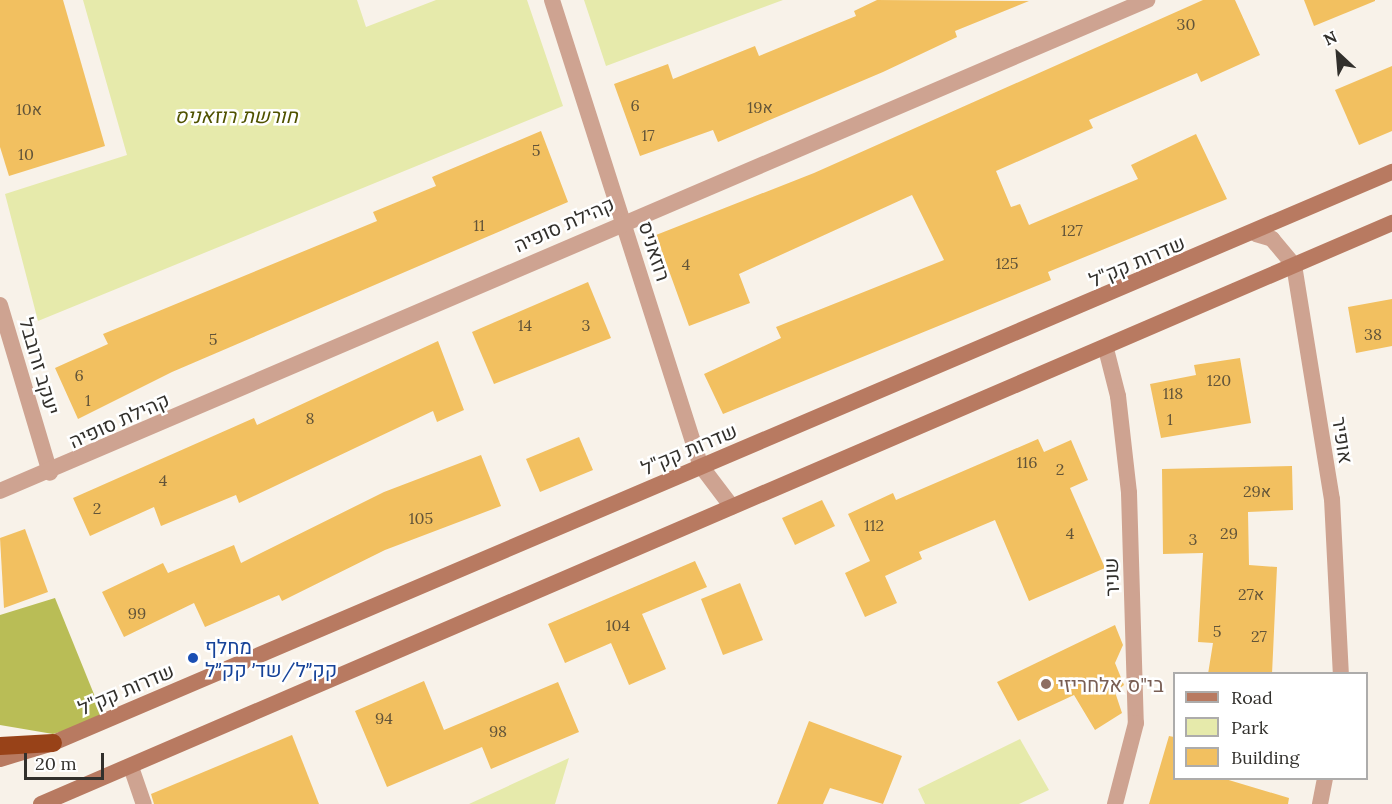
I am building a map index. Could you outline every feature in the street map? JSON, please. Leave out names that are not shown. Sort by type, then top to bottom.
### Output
[{"type":"highway","points":[[0,746],[53,743]]},
{"type":"main road","name":"שדרות קק\"ל","points":[[0,759],[53,743],[701,466],[1256,234],[1392,172]]},
{"type":"main road","points":[[41,804],[1106,349],[1392,223]]},
{"type":"street","name":"רוזאניס","points":[[552,0],[701,466],[732,507]]},
{"type":"street","name":"קהילת סופיה","points":[[0,491],[50,473],[624,221],[1147,0]]},
{"type":"street","points":[[1256,234],[1272,239],[1294,265]]},
{"type":"street","name":"אופיר","points":[[1294,265],[1332,499],[1341,672]]},
{"type":"street","name":"יעקב זרובבל","points":[[0,305],[50,473]]},
{"type":"street","name":"שניר","points":[[1106,349],[1130,493],[1136,723],[1115,804]]},
{"type":"street","points":[[131,767],[144,804]]},
{"type":"street","points":[[1320,804],[1325,780]]},
{"type":"green space","name":"חורשת רוזאניס","points":[[83,0],[357,0],[366,27],[436,0],[527,0],[563,106],[38,321],[5,194],[127,155]]},
{"type":"green space","points":[[584,0],[783,0],[606,66]]},
{"type":"green space","points":[[1020,739],[1049,790],[1019,804],[925,804],[918,789]]},
{"type":"green space","points":[[569,758],[555,804],[469,804]]},
{"type":"shaded area","points":[[55,598],[104,719],[53,734],[0,725],[0,615]]},
{"type":"building","points":[[0,0],[63,0],[105,146],[9,176],[0,147]]},
{"type":"building","points":[[877,0],[1029,1],[955,31],[957,37],[883,72],[718,142],[713,130],[640,156],[614,84],[668,64],[673,79],[755,46],[759,56],[856,16],[854,11]]},
{"type":"building","points":[[1203,0],[1235,0],[1260,55],[1201,82],[1197,73],[1089,120],[1093,128],[996,171],[1011,207],[1020,204],[1029,225],[1138,179],[1131,165],[1196,134],[1227,199],[1048,272],[1051,280],[723,414],[704,374],[781,338],[776,327],[944,260],[912,195],[739,274],[750,303],[689,326],[656,235],[814,173]]},
{"type":"building","points":[[1304,0],[1375,0],[1375,1],[1314,26]]},
{"type":"building","points":[[1392,66],[1392,131],[1359,145],[1335,90]]},
{"type":"building","points":[[541,131],[568,202],[172,372],[78,419],[55,368],[108,344],[103,334],[377,221],[373,212],[436,186],[432,177]]},
{"type":"building","points":[[588,282],[611,338],[494,384],[472,332]]},
{"type":"building","points":[[1392,299],[1392,346],[1356,353],[1348,307]]},
{"type":"building","points":[[438,341],[464,410],[437,422],[433,411],[239,503],[236,495],[161,526],[154,507],[90,536],[73,498],[254,418],[257,425]]},
{"type":"building","points":[[1240,358],[1251,423],[1161,438],[1150,384],[1196,375],[1194,365]]},
{"type":"building","points":[[579,437],[593,470],[540,492],[526,459]]},
{"type":"building","points":[[1038,439],[1044,452],[1071,440],[1088,480],[1070,488],[1105,568],[1029,601],[995,520],[919,552],[922,559],[885,576],[897,603],[865,617],[845,573],[870,561],[848,514],[893,493],[896,500]]},
{"type":"building","points":[[481,455],[501,506],[385,550],[282,601],[279,595],[205,627],[194,603],[124,637],[102,592],[163,563],[168,573],[234,545],[241,563],[384,492]]},
{"type":"building","points":[[1292,466],[1293,510],[1248,512],[1249,565],[1277,567],[1272,672],[1208,672],[1213,643],[1198,642],[1203,553],[1163,554],[1162,469]]},
{"type":"building","points":[[822,500],[835,526],[795,545],[782,518]]},
{"type":"building","points":[[25,529],[48,592],[4,608],[0,538]]},
{"type":"building","points":[[695,561],[707,587],[642,614],[666,669],[629,685],[611,643],[565,663],[548,624]]},
{"type":"building","points":[[740,583],[763,640],[723,655],[701,599]]},
{"type":"building","points":[[1115,625],[1123,645],[1115,663],[1124,685],[1115,692],[1122,713],[1095,730],[1074,695],[1018,721],[997,682]]},
{"type":"building","points":[[424,681],[444,730],[558,682],[579,732],[491,769],[482,747],[387,787],[355,711]]},
{"type":"building","points":[[809,721],[902,756],[883,804],[830,788],[823,804],[777,804]]},
{"type":"building","points":[[292,735],[319,804],[154,804],[151,794]]},
{"type":"building","points":[[1169,736],[1173,737],[1173,780],[1229,780],[1289,798],[1288,804],[1149,804]]},
{"type":"place","name":"מחלף קק״ל/שד׳ קק״ל","points":[[193,658]]},
{"type":"place","name":"בי\"ס אלחריזי","points":[[1046,684]]}]
